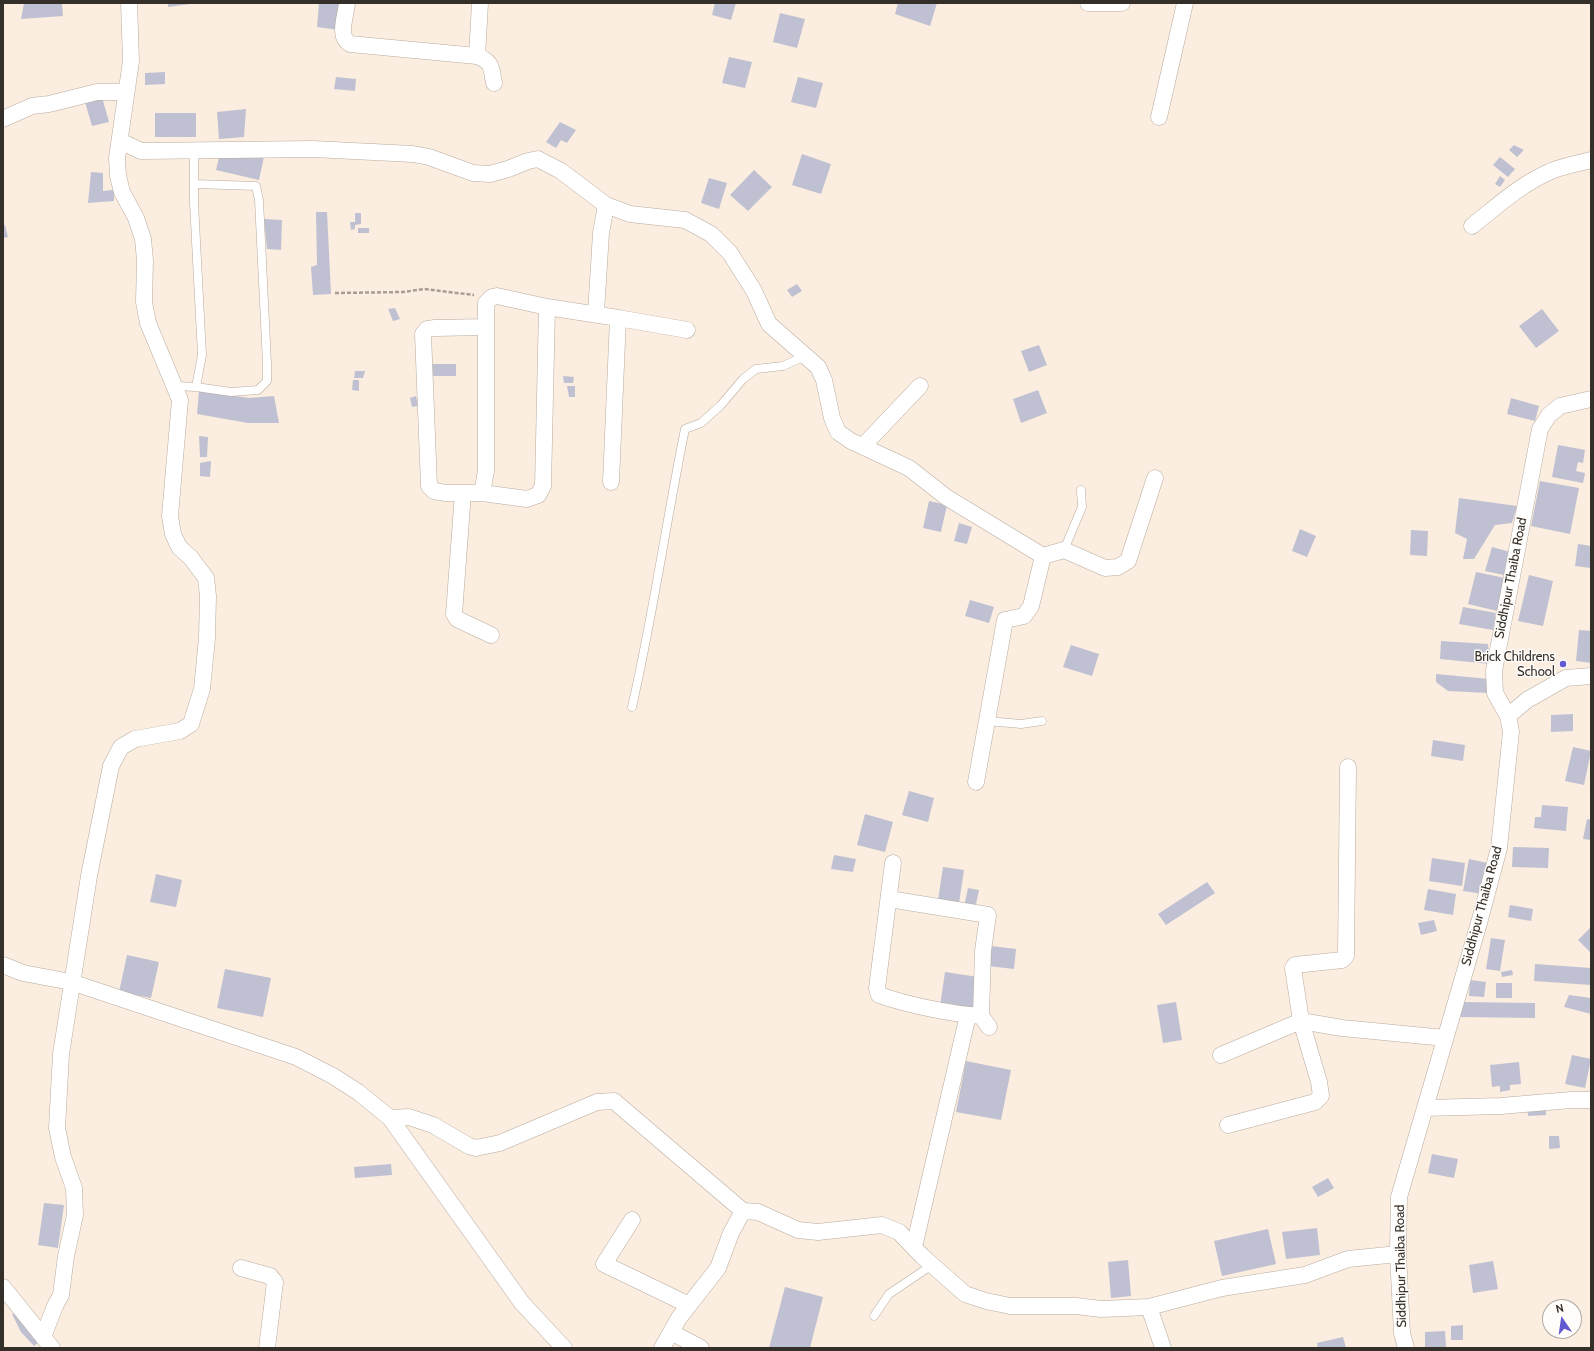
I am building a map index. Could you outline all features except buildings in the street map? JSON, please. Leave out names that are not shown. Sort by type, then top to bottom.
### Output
[{"type":"street","points":[[48,1342],[55,1306],[61,1295],[66,1256],[75,1215],[74,1188],[63,1157],[57,1128],[61,1054],[71,982],[111,766],[121,747],[135,740],[180,732],[191,724],[202,689],[207,638],[208,596],[206,578],[192,558],[179,547],[173,534],[170,516],[180,400],[176,386],[148,323],[144,302],[145,260],[143,239],[136,218],[122,192],[118,176],[117,158],[131,61],[129,3]]},
{"type":"street","points":[[347,3],[343,36],[345,41],[350,44],[477,56],[490,63],[494,83]]},
{"type":"street","points":[[477,56],[480,3]]},
{"type":"street","points":[[1088,3],[1122,3]]},
{"type":"street","points":[[1159,117],[1185,3]]},
{"type":"street","points":[[3,119],[32,106],[49,104],[97,92],[126,92]]},
{"type":"street","points":[[120,141],[141,151],[313,149],[413,154],[429,157],[473,173],[490,174],[538,159],[561,171],[606,205],[630,214],[685,220],[711,234],[730,252],[754,291],[770,324],[818,368],[824,380],[832,418],[838,432],[851,441],[909,468],[946,497],[1043,556],[1064,550],[1105,568],[1118,567],[1128,561],[1155,478]]},
{"type":"street","points":[[1472,226],[1515,192],[1536,179],[1551,171],[1591,160]]},
{"type":"street","points":[[596,313],[601,233],[606,205]]},
{"type":"street","points":[[482,493],[486,471],[486,303],[492,297],[497,296],[547,307],[596,313],[687,330]]},
{"type":"street","points":[[486,327],[434,328],[427,329],[423,334],[429,486],[434,491],[446,493],[482,493],[527,499],[538,495],[543,486],[547,307]]},
{"type":"street","points":[[611,482],[618,318]]},
{"type":"street","points":[[863,446],[920,386]]},
{"type":"street","name":"Siddhipur Thaiba Road","points":[[1406,1348],[1402,1333],[1398,1254],[1400,1197],[1479,923],[1499,848],[1511,732],[1508,716],[1495,693],[1494,671],[1503,615],[1540,429],[1549,415],[1560,406],[1591,399]]},
{"type":"street","points":[[463,493],[454,614],[457,619],[491,635]]},
{"type":"street","points":[[976,782],[1005,620],[1024,616],[1031,606],[1043,556]]},
{"type":"street","points":[[1508,716],[1527,700],[1566,678],[1591,676]]},
{"type":"street","points":[[1228,1126],[1315,1102],[1321,1096],[1319,1082],[1301,1022],[1294,966],[1342,960],[1346,956],[1348,767]]},
{"type":"street","points":[[893,863],[877,988],[879,995],[979,1020]]},
{"type":"street","points":[[889,899],[988,915],[983,951],[979,1020],[914,1246]]},
{"type":"street","points":[[3,965],[22,974],[71,982],[296,1057],[334,1076],[358,1092],[390,1118],[522,1303],[564,1348]]},
{"type":"street","points":[[1220,1055],[1301,1022],[1342,1028],[1445,1038]]},
{"type":"street","points":[[1425,1108],[1501,1106],[1571,1100],[1591,1100]]},
{"type":"street","points":[[390,1118],[409,1117],[433,1125],[469,1146],[476,1148],[500,1143],[597,1102],[614,1101],[743,1211],[758,1212],[798,1230],[818,1232],[882,1224],[899,1232],[964,1294],[986,1301],[1010,1306],[1076,1306],[1101,1309],[1150,1307],[1222,1288],[1304,1275],[1348,1259],[1398,1254]]},
{"type":"street","points":[[662,1348],[689,1305],[718,1268],[731,1233],[743,1211]]},
{"type":"street","points":[[632,1220],[604,1264],[689,1305]]},
{"type":"street","points":[[241,1268],[270,1276],[275,1282],[266,1348]]},
{"type":"street","points":[[3,1287],[48,1342]]},
{"type":"street","points":[[1150,1307],[1163,1348]]},
{"type":"street","points":[[671,1332],[701,1348]]},
{"type":"lane","points":[[194,150],[202,355],[196,387]]},
{"type":"lane","points":[[176,386],[231,392],[258,390],[267,381],[259,200],[256,186],[195,184]]},
{"type":"lane","points":[[632,707],[642,663],[665,529],[685,430],[701,422],[721,405],[743,379],[756,369],[782,366],[805,356]]},
{"type":"lane","points":[[1064,550],[1082,507],[1081,490]]},
{"type":"lane","points":[[987,721],[1021,724],[1042,721]]},
{"type":"lane","points":[[874,1316],[889,1294],[932,1265]]},
{"type":"path","points":[[335,293],[403,292],[424,288],[492,297]]},
{"type":"place","name":"Brick Childrens School","points":[[1563,664]]}]
